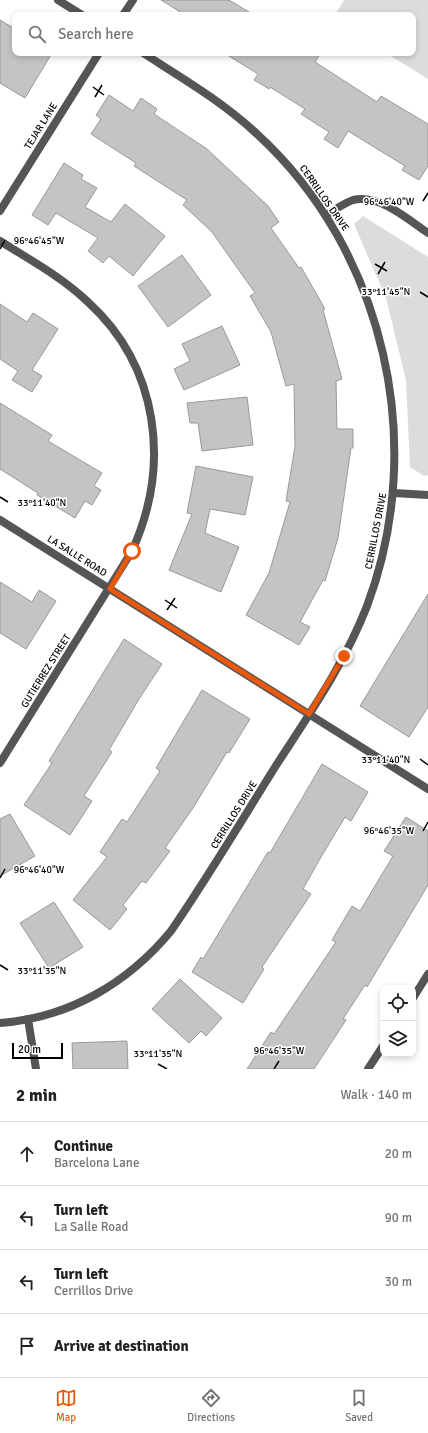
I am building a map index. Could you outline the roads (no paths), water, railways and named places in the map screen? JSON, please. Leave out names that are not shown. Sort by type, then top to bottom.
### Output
[{"type":"street","points":[[58,0],[77,12]]},
{"type":"street","points":[[125,12],[133,0]]},
{"type":"street","name":"TEJAR LANE","points":[[0,210],[97,56]]},
{"type":"street","name":"CERRILLOS DRIVE","points":[[0,1023],[28,1019],[69,1008],[108,989],[131,972],[157,948],[183,914],[344,656],[368,604],[385,550],[394,493],[396,464],[394,413],[384,348],[374,314],[355,266],[326,215],[295,172],[258,134],[217,101],[148,56]]},
{"type":"street","points":[[326,215],[354,200],[373,200],[384,205],[428,233]]},
{"type":"street","name":"GUTIERREZ STREET","points":[[0,241],[56,276],[88,302],[116,333],[127,351],[144,389],[153,429],[155,450],[152,492],[141,532],[132,551],[110,589],[0,763]]},
{"type":"street","points":[[394,493],[428,495]]},
{"type":"street","name":"LA SALLE ROAD","points":[[0,520],[428,789]]},
{"type":"street","points":[[416,993],[428,974]]},
{"type":"street","points":[[28,1019],[36,1069]]},
{"type":"street","points":[[368,1069],[380,1051]]}]
